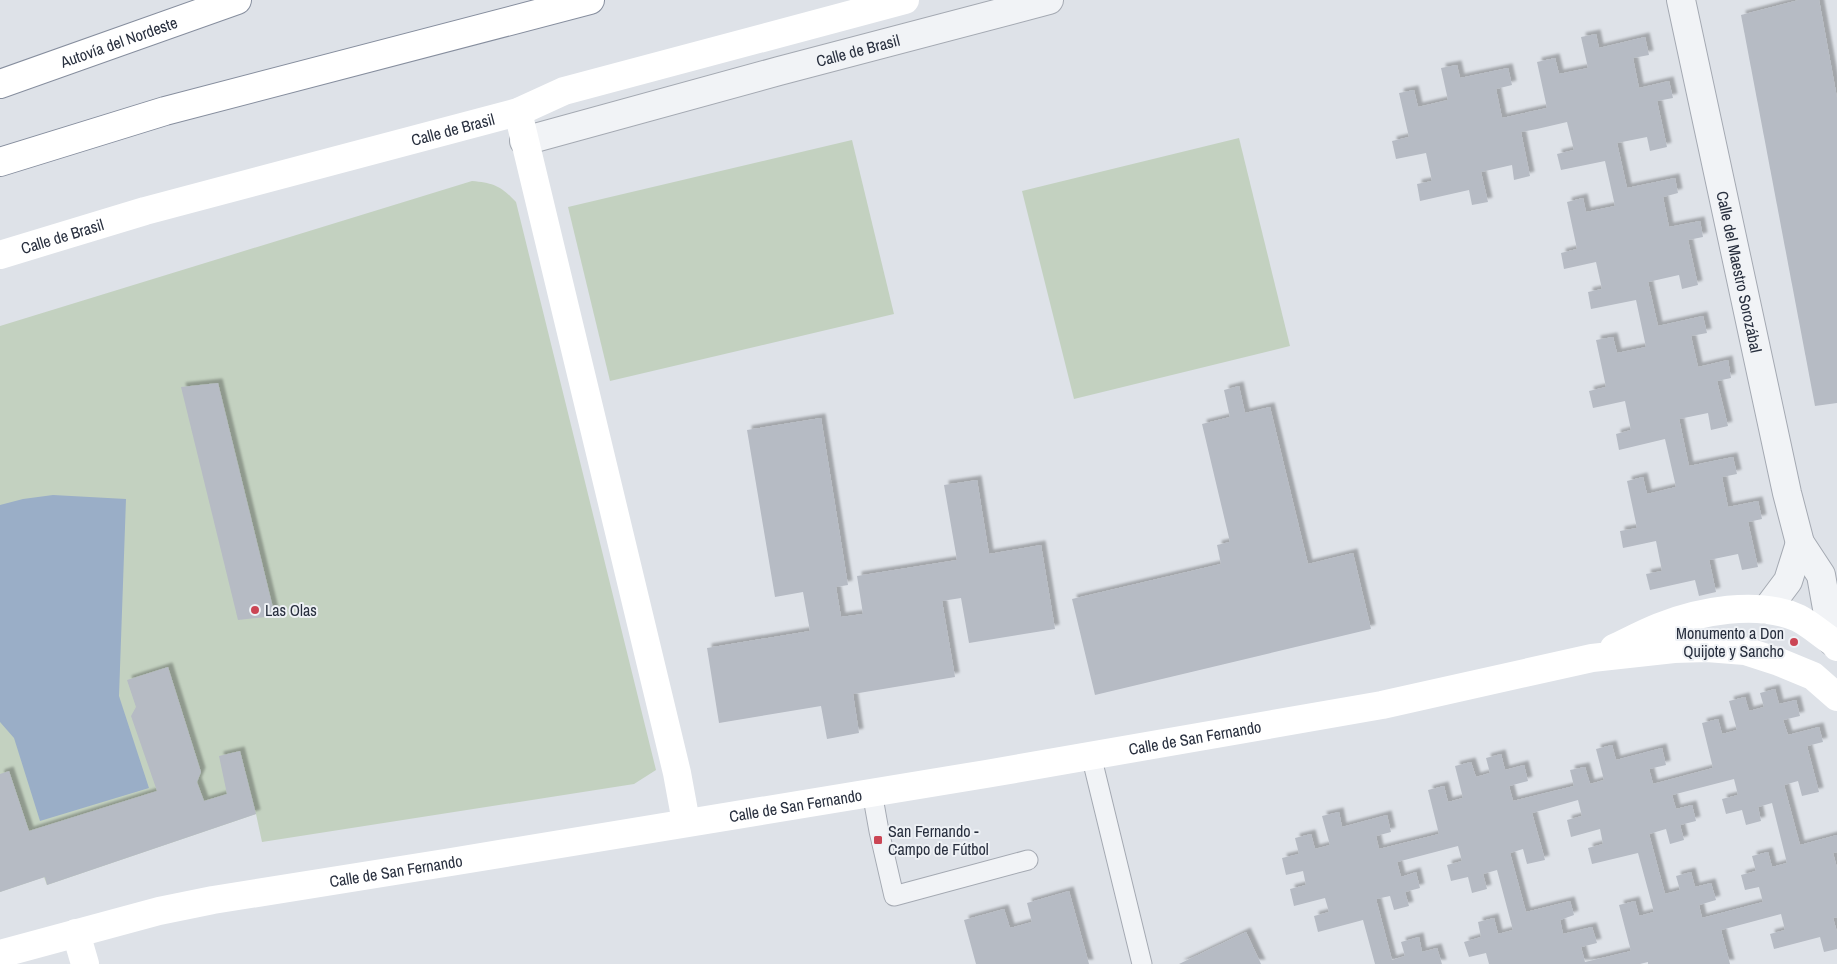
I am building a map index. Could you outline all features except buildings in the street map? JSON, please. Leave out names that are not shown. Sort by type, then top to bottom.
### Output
[{"type":"main road","name":"Autovía del Nordeste","points":[[0,84],[237,0]]},
{"type":"main road","points":[[0,162],[165,111],[590,0]]},
{"type":"main road","name":"Calle de Brasil","points":[[0,255],[145,211],[518,112],[564,91],[905,0]]},
{"type":"main road","points":[[518,112],[675,763],[686,822]]},
{"type":"main road","points":[[1745,651],[1738,636],[1739,620],[1757,609]]},
{"type":"main road","name":"Calle de San Fernando","points":[[1592,658],[1660,626],[1705,613],[1757,609],[1798,618],[1835,644]]},
{"type":"main road","points":[[1813,676],[1825,672],[1832,661],[1835,644]]},
{"type":"main road","name":"Calle de San Fernando","points":[[0,954],[159,911],[213,900],[872,792],[1382,705],[1592,658],[1674,648],[1745,651],[1780,662],[1813,676],[1837,697]]},
{"type":"main road","points":[[76,933],[85,964]]},
{"type":"street","name":"Calle de Brasil","points":[[524,141],[1049,0]]},
{"type":"street","name":"Calle del Maestro Sorozábal","points":[[1681,0],[1787,493],[1800,543],[1829,570],[1835,644]]},
{"type":"street","points":[[1757,609],[1788,580],[1800,543]]},
{"type":"lane","points":[[1091,755],[1142,964]]},
{"type":"lane","points":[[872,792],[894,896],[1028,860]]},
{"type":"green space","points":[[1239,138],[1290,346],[1074,399],[1022,191]]},
{"type":"green space","points":[[852,140],[894,314],[610,381],[568,207]]},
{"type":"green space","points":[[472,181],[497,186],[516,202],[656,770],[634,784],[262,842],[256,814],[47,885],[44,877],[0,892],[0,326]]},
{"type":"water","points":[[53,495],[126,499],[119,696],[149,788],[40,821],[14,738],[0,722],[0,505],[23,499]]},
{"type":"place","name":"Las Olas","points":[[255,610]]},
{"type":"place","name":"Monumento a Don Quijote y Sancho","points":[[1794,642]]},
{"type":"place","name":"San Fernando - Campo de Fútbol","points":[[878,840]]}]
